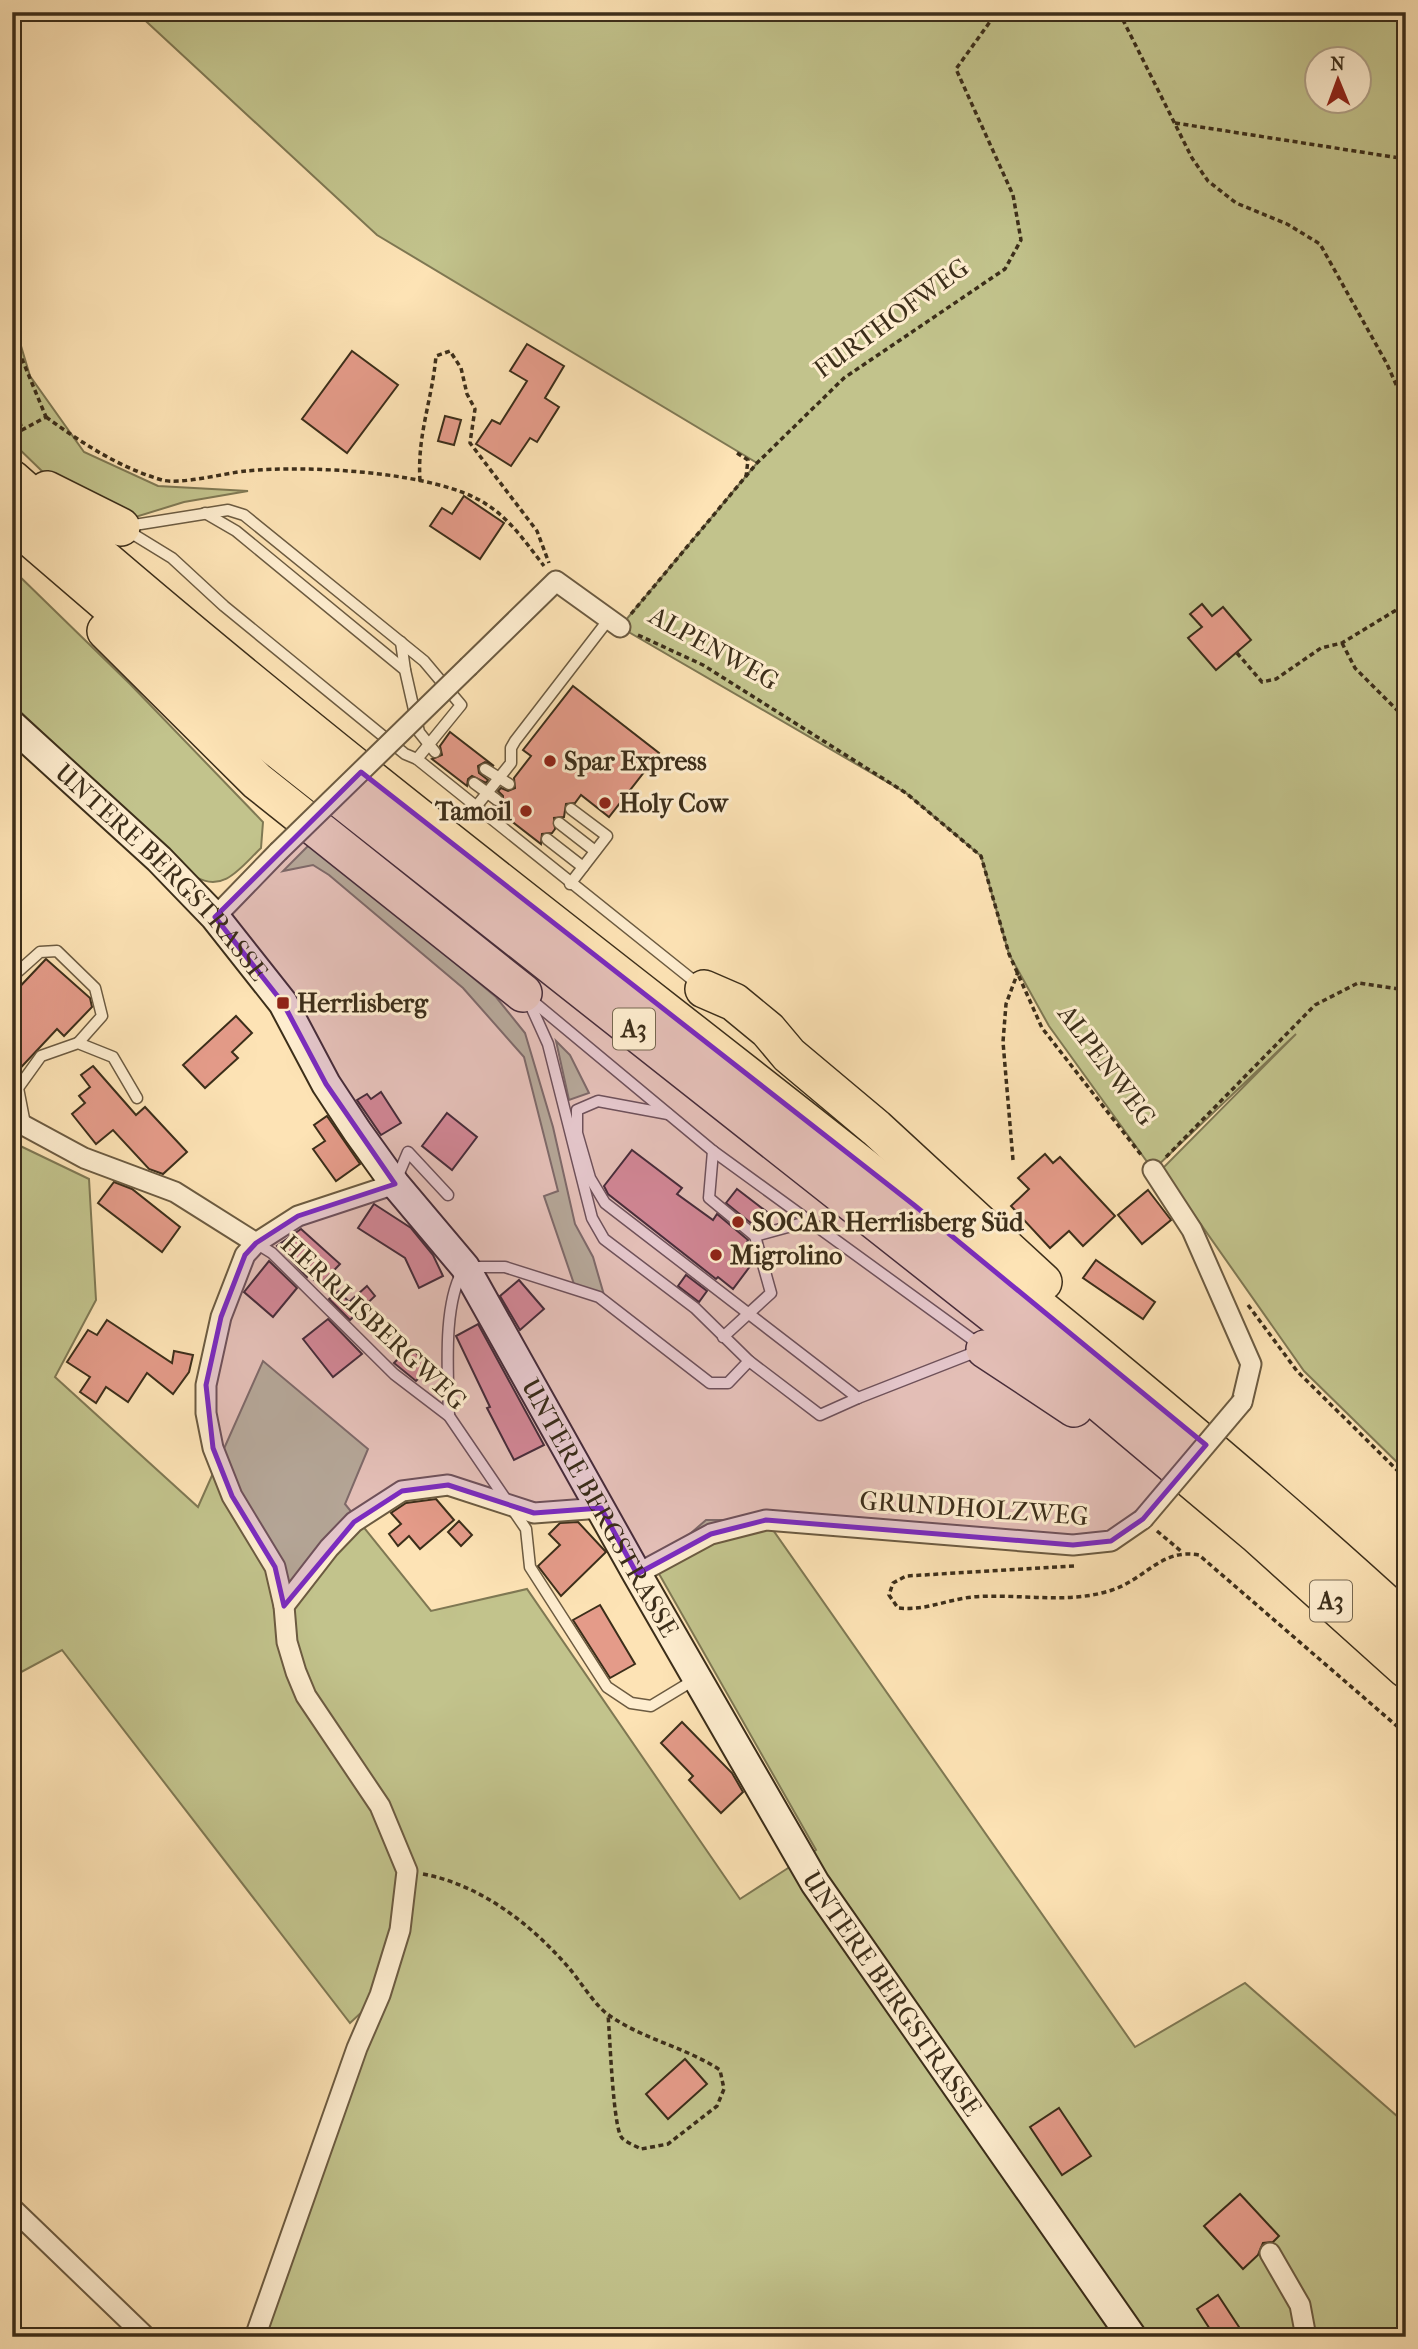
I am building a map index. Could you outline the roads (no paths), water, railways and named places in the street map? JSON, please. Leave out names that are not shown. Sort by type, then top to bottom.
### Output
[{"type":"highway","points":[[12,470],[121,527]]},
{"type":"highway","name":"A3","points":[[12,479],[275,703],[923,1213],[1181,1423],[1406,1622]]},
{"type":"highway","name":"A3","points":[[12,522],[261,736],[902,1239],[1256,1534],[1406,1669]]},
{"type":"highway","points":[[12,536],[257,781],[523,993]]},
{"type":"highway","points":[[704,989],[734,1002],[768,1030],[789,1055],[906,1155],[1020,1258],[1181,1423]]},
{"type":"highway","points":[[985,1349],[1256,1534]]},
{"type":"main road","name":"UNTERE BERGSTRASSE","points":[[12,725],[120,822],[215,917],[283,1003],[326,1084],[395,1184],[465,1267],[637,1574],[816,1883],[1132,2337]]},
{"type":"street","points":[[215,917],[556,581],[615,623]]},
{"type":"street","points":[[19,1121],[84,1157],[175,1192],[256,1243]]},
{"type":"street","name":"GRUNDHOLZWEG","points":[[637,1574],[711,1534],[766,1520],[1073,1545],[1111,1541],[1143,1519],[1242,1402],[1251,1364],[1192,1230],[1153,1170]]},
{"type":"street","points":[[255,2337],[357,2048],[380,1995],[400,1930],[407,1871],[380,1806],[306,1696],[287,1642],[284,1605],[275,1567],[232,1496],[213,1448],[206,1413],[206,1385],[221,1317],[245,1255],[256,1243],[298,1216],[395,1184]]},
{"type":"street","points":[[284,1605],[329,1548],[354,1522],[402,1491],[448,1485],[534,1513],[601,1508]]},
{"type":"street","points":[[12,2208],[146,2337]]},
{"type":"street","points":[[1270,2253],[1300,2305],[1306,2337]]},
{"type":"lane","points":[[121,527],[228,510],[244,515],[424,661],[461,705],[432,749],[418,759]]},
{"type":"lane","points":[[205,513],[236,531],[405,670]]},
{"type":"lane","points":[[121,527],[172,558],[224,607],[405,754],[418,759],[475,808],[704,989]]},
{"type":"lane","points":[[475,808],[511,763],[511,748],[515,741],[615,623]]},
{"type":"lane","points":[[401,642],[419,732],[418,759]]},
{"type":"lane","points":[[384,736],[419,732],[443,735]]},
{"type":"lane","points":[[419,732],[432,749]]},
{"type":"lane","points":[[511,763],[520,770]]},
{"type":"lane","points":[[485,769],[509,784]]},
{"type":"lane","points":[[474,783],[497,800]]},
{"type":"lane","points":[[570,884],[607,836],[571,808]]},
{"type":"lane","points":[[559,823],[595,851]]},
{"type":"lane","points":[[547,839],[583,867]]},
{"type":"lane","points":[[12,977],[40,952],[57,951],[95,988],[102,1016],[78,1043],[41,1056],[18,1088],[19,1121]]},
{"type":"lane","points":[[523,993],[713,1151],[985,1349]]},
{"type":"lane","points":[[523,993],[548,1044],[592,1218],[604,1239],[695,1308],[749,1362],[820,1415],[985,1349]]},
{"type":"lane","points":[[78,1043],[113,1057],[137,1098]]},
{"type":"lane","points":[[668,1114],[598,1101],[577,1110],[577,1133],[590,1178],[604,1203],[858,1398]]},
{"type":"lane","points":[[713,1151],[709,1198],[755,1236],[771,1293],[723,1337]]},
{"type":"lane","points":[[395,1184],[408,1152],[448,1195]]},
{"type":"lane","points":[[755,1236],[810,1221]]},
{"type":"lane","name":"HERRLISBERGWEG","points":[[256,1243],[272,1253],[394,1374],[449,1416],[526,1529],[530,1567],[607,1687],[631,1703],[651,1706],[698,1678]]},
{"type":"lane","points":[[449,1416],[448,1358],[455,1282],[465,1267],[505,1267],[599,1297],[710,1383],[729,1383],[749,1362]]},
{"type":"place","name":"Spar Express","points":[[550,761]]},
{"type":"place","name":"Holy Cow","points":[[605,803]]},
{"type":"place","name":"Tamoil","points":[[526,811]]},
{"type":"place","name":"Herrlisberg","points":[[283,1003]]},
{"type":"place","name":"SOCAR Herrlisberg Süd","points":[[738,1222]]},
{"type":"place","name":"Migrolino","points":[[716,1255]]}]
